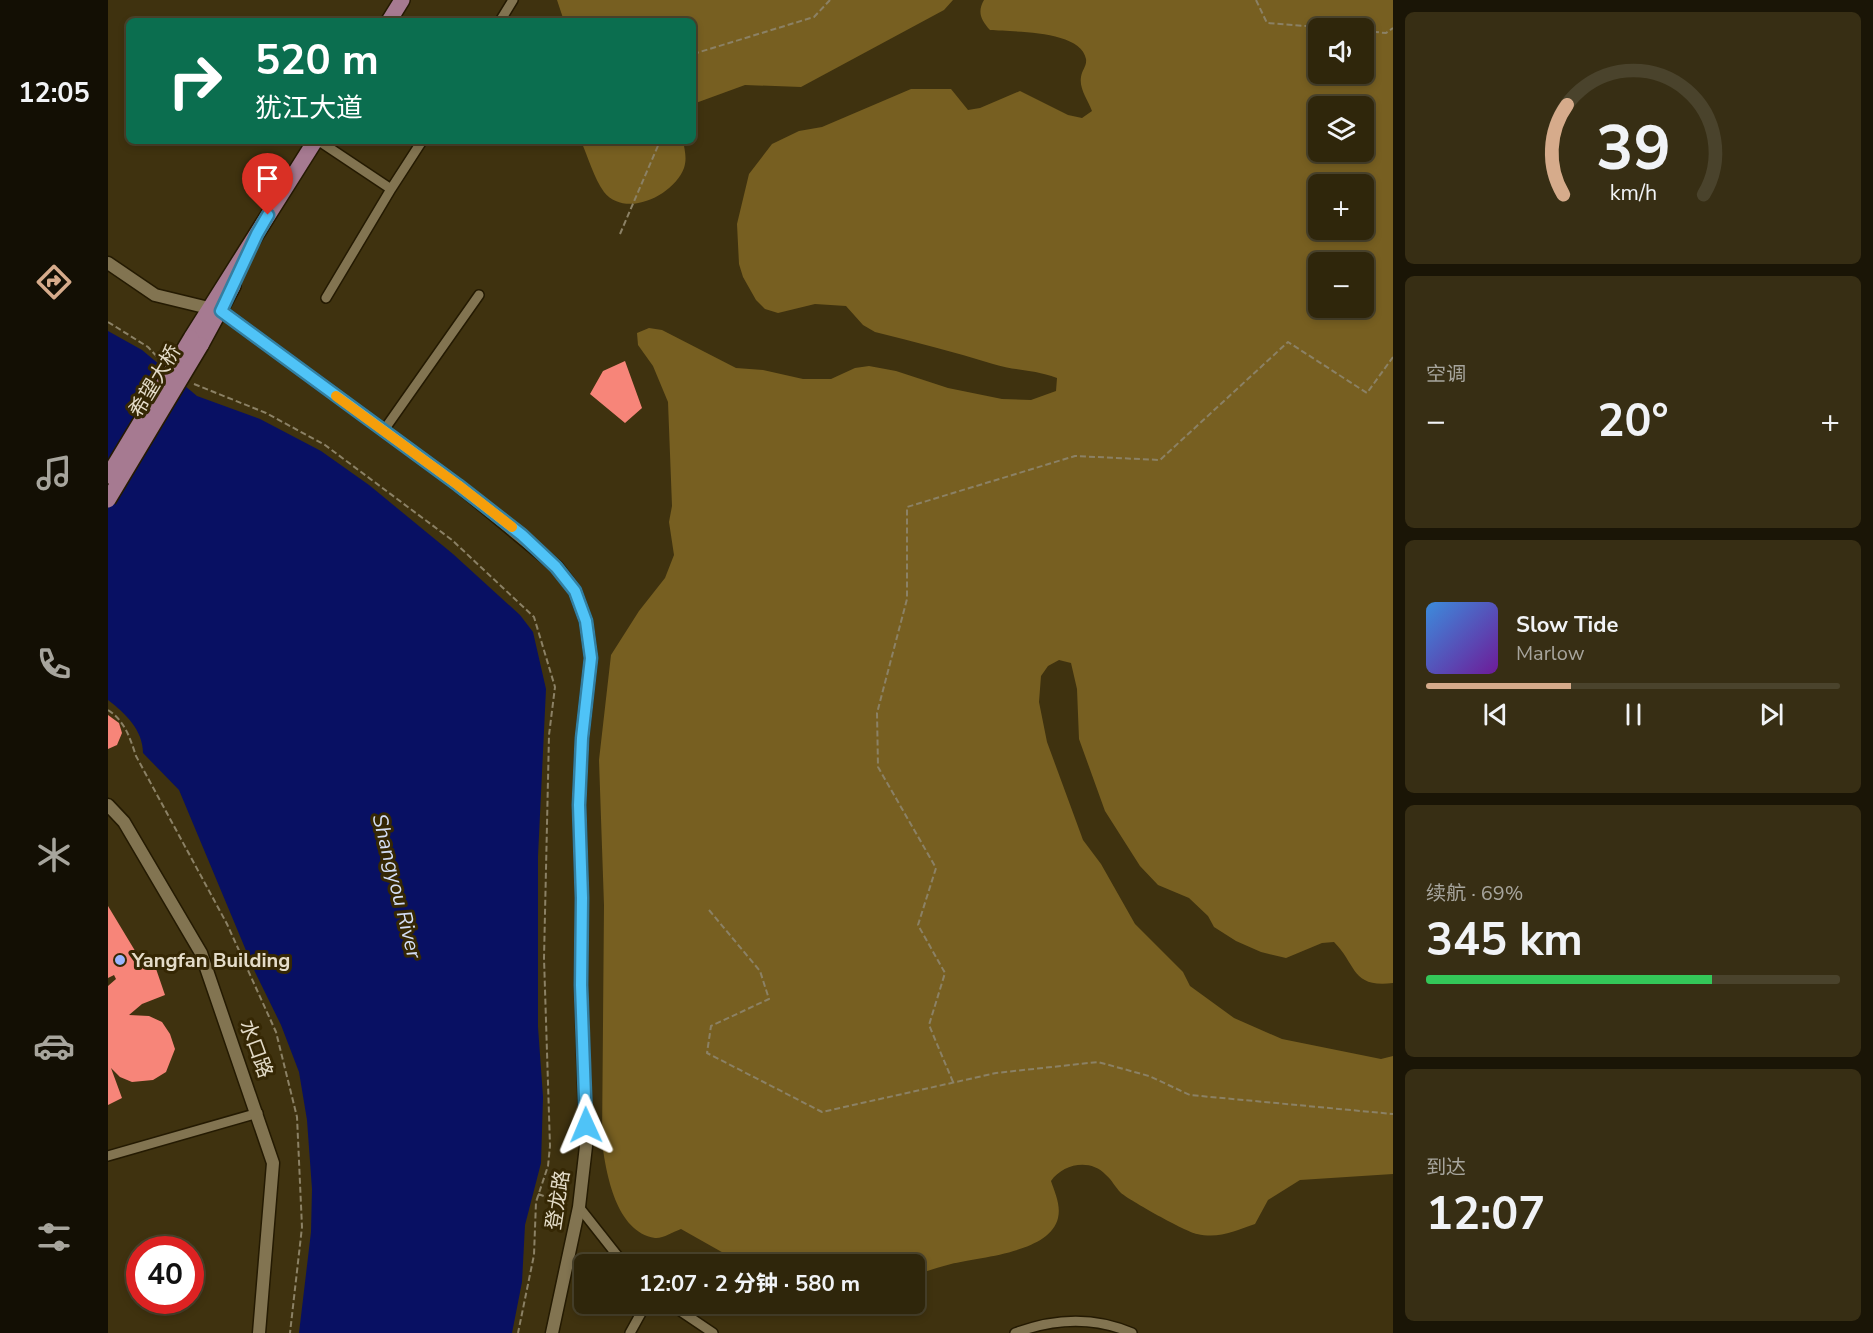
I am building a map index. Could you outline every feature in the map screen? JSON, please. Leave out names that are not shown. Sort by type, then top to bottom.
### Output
[{"type":"main road","points":[[391,18],[402,0]]},
{"type":"main road","points":[[196,342],[257,234],[313,144]]},
{"type":"main road","name":"希望大桥","points":[[108,476],[196,342]]},
{"type":"main road","name":"希望大桥","points":[[108,500],[196,342]]},
{"type":"street","points":[[502,18],[513,0]]},
{"type":"street","points":[[324,144],[391,189]]},
{"type":"street","points":[[326,298],[420,144]]},
{"type":"street","points":[[108,263],[155,295],[215,309]]},
{"type":"street","points":[[384,430],[479,295]]},
{"type":"street","name":"登龙路","points":[[215,309],[384,430],[522,535],[556,567],[575,591],[586,621],[591,658],[582,738],[579,805],[586,1146],[552,1333]]},
{"type":"street","name":"水口路","points":[[108,805],[124,822],[201,953],[258,1113],[273,1163],[259,1333]]},
{"type":"street","points":[[108,1156],[258,1113]]},
{"type":"street","points":[[574,1206],[615,1254]]},
{"type":"street","points":[[630,1333],[640,1314]]},
{"type":"street","points":[[685,1314],[713,1333]]},
{"type":"street","points":[[1015,1333],[1069,1319],[1108,1323],[1132,1333]]},
{"type":"path","points":[[696,53],[814,17],[830,0]]},
{"type":"path","points":[[1256,0],[1267,23],[1308,26]]},
{"type":"path","points":[[1374,32],[1386,33],[1393,28]]},
{"type":"path","points":[[620,234],[659,144]]},
{"type":"path","points":[[108,322],[148,347],[168,366]]},
{"type":"path","points":[[953,1082],[929,1025],[945,973],[918,925],[936,868],[878,767],[877,713],[907,599],[907,507],[1075,456],[1160,460],[1288,342],[1367,393],[1393,357]]},
{"type":"path","points":[[190,382],[266,413],[325,444],[452,540],[504,592],[528,609],[534,617],[555,687],[549,735],[544,958],[550,1146],[548,1166],[538,1194],[534,1255],[518,1333]]},
{"type":"path","points":[[108,710],[118,717],[126,728],[136,756],[227,924],[276,1032],[297,1118],[302,1227],[290,1333]]},
{"type":"path","points":[[709,910],[760,971],[769,999],[711,1026],[707,1053],[822,1112],[996,1073],[1098,1062],[1149,1076],[1190,1095],[1393,1114]]},
{"type":"path","points":[[538,1194],[574,1206]]},
{"type":"shaded area","points":[[557,0],[953,0],[944,10],[801,87],[745,85],[696,103],[696,18],[563,18]]},
{"type":"shaded area","points":[[984,0],[1393,0],[1393,983],[1379,984],[1362,978],[1334,942],[1322,943],[1286,958],[1261,952],[1236,941],[1214,927],[1208,916],[1189,898],[1158,885],[1140,866],[1105,811],[1079,739],[1077,689],[1071,663],[1059,660],[1048,666],[1041,676],[1039,702],[1047,742],[1083,840],[1101,864],[1135,924],[1183,972],[1190,986],[1234,1018],[1282,1039],[1381,1059],[1393,1056],[1393,1174],[1300,1180],[1268,1200],[1255,1224],[1227,1234],[1213,1236],[1197,1234],[1170,1222],[1121,1193],[1100,1170],[1092,1166],[1077,1165],[1062,1170],[1051,1181],[1059,1208],[1058,1218],[1052,1230],[1042,1239],[1012,1252],[951,1264],[925,1272],[925,1254],[725,1254],[681,1229],[655,1238],[631,1225],[622,1213],[610,1184],[602,1142],[604,905],[599,760],[611,655],[639,611],[665,578],[674,555],[669,522],[672,506],[668,402],[653,366],[638,345],[637,333],[649,328],[662,330],[736,368],[763,370],[803,379],[831,379],[855,368],[869,366],[896,371],[948,388],[1002,399],[1031,400],[1056,391],[1057,378],[1048,375],[1001,366],[875,332],[863,325],[846,306],[815,304],[778,313],[765,309],[756,300],[743,277],[739,264],[737,224],[749,174],[772,144],[799,131],[822,127],[911,89],[951,89],[968,110],[980,108],[1020,91],[1068,115],[1082,118],[1092,111],[1081,86],[1086,59],[1081,50],[1072,43],[1045,34],[990,30],[981,16]]},
{"type":"shaded area","points":[[582,144],[683,144],[685,165],[679,178],[660,195],[648,200],[624,203],[613,200],[604,192]]},
{"type":"water","name":"Shangyou River","points":[[108,331],[142,350],[197,396],[260,419],[321,451],[369,485],[453,554],[520,615],[533,632],[546,689],[538,856],[538,1027],[543,1097],[541,1163],[525,1225],[522,1282],[512,1333],[299,1333],[311,1232],[312,1189],[307,1120],[299,1072],[281,1025],[255,972],[179,790],[143,753],[140,737],[132,723],[108,700]]},
{"type":"building","points":[[625,361],[642,408],[625,423],[590,394],[603,371]]},
{"type":"building","points":[[108,715],[119,723],[122,733],[117,745],[108,749]]},
{"type":"building","points":[[108,906],[143,964],[153,960],[165,995],[142,1004],[129,1015],[149,1016],[162,1022],[170,1034],[175,1049],[166,1072],[153,1080],[132,1082],[120,1077],[111,1068],[122,1098],[108,1105],[108,986],[116,979],[114,975],[108,978]]},
{"type":"slow traffic","points":[[336,396],[512,527]]},
{"type":"place","name":"Yangfan Building","points":[[120,960]]},
{"type":"route","points":[[268,215],[221,311],[458,485],[522,535],[556,567],[575,591],[586,621],[591,658],[582,738],[579,805],[582,898],[581,985],[586,1125]]}]
